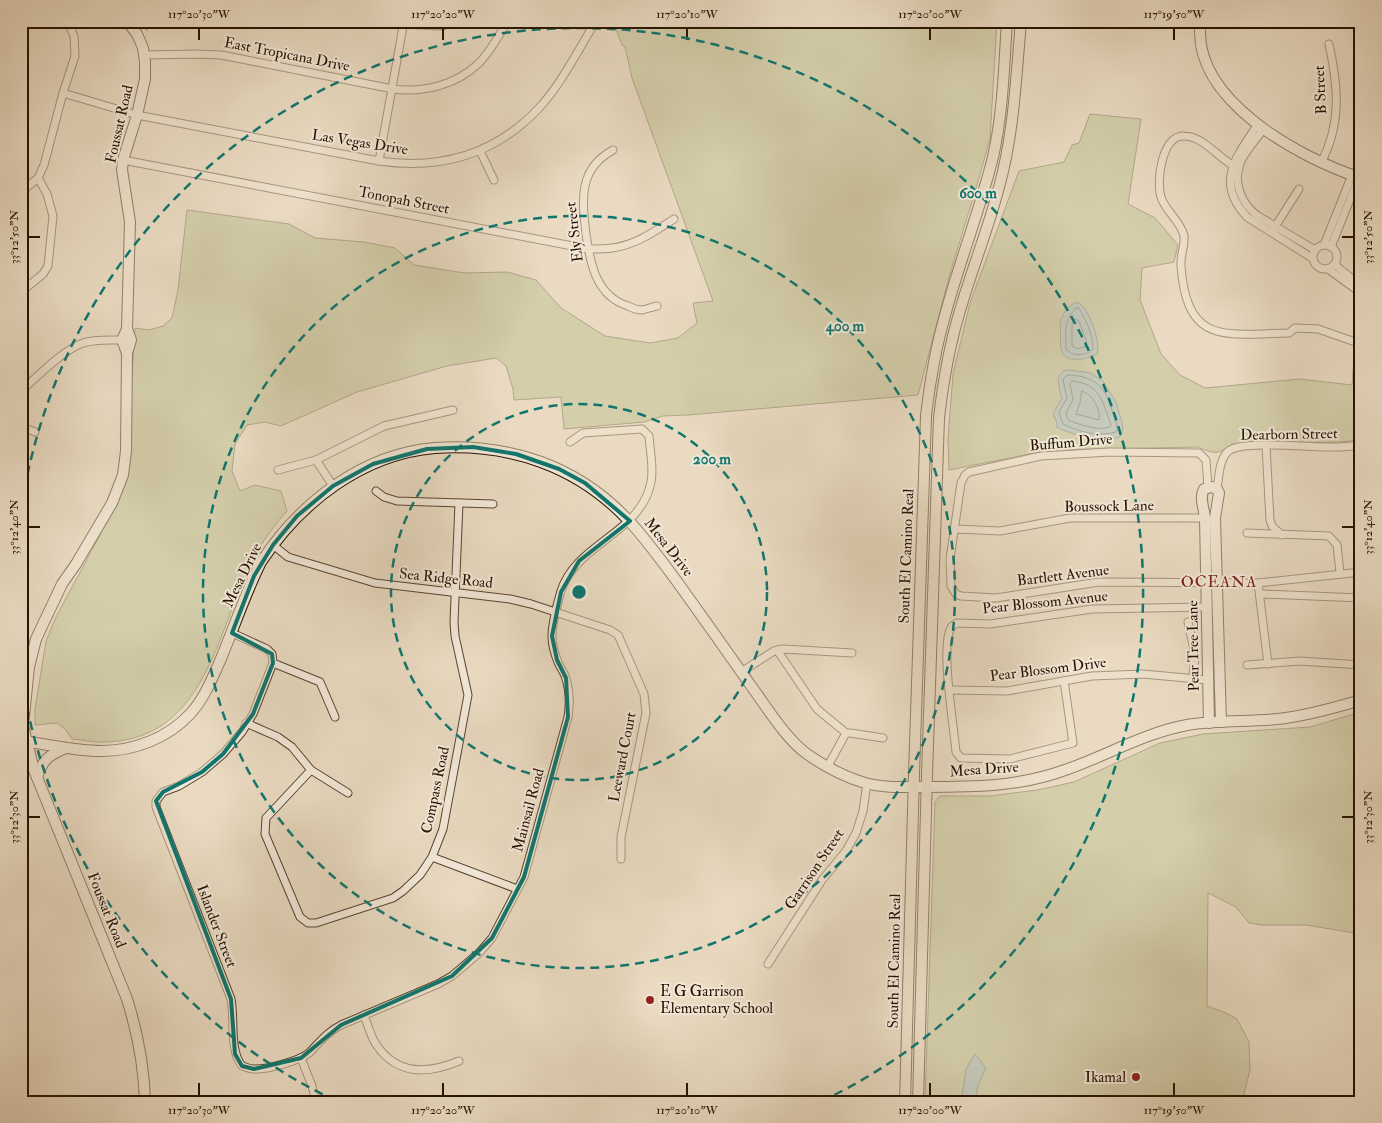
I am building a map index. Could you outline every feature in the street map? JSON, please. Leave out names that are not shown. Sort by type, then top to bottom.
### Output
[{"type":"main road","name":"Foussat Road","points":[[127,21],[137,34],[143,48],[145,79],[122,170],[130,222],[127,329],[131,340],[127,353],[126,451],[123,476],[112,503],[62,584],[36,639],[29,667],[23,726],[25,739],[37,777],[127,999],[137,1030],[146,1102]]},
{"type":"main road","name":"South El Camino Real","points":[[905,1102],[925,442],[929,392],[946,312],[985,189],[999,127],[1007,21]]},
{"type":"main road","name":"South El Camino Real","points":[[918,1102],[938,442],[944,379],[959,315],[998,191],[1006,158],[1012,128],[1021,21]]},
{"type":"main road","points":[[1201,21],[1200,46],[1206,64],[1217,84],[1226,95],[1261,127],[1291,147],[1321,163],[1357,176]]},
{"type":"main road","name":"Foussat Road","points":[[127,329],[122,340],[127,353]]},
{"type":"main road","name":"Mesa Drive","points":[[25,739],[100,751],[122,750],[158,738],[171,730],[191,713],[201,700],[232,634],[254,576],[273,545],[297,516],[333,486],[353,474],[391,457],[427,449],[473,447],[516,454],[559,469],[585,483],[610,502],[630,521],[649,544],[707,622],[741,672],[794,741],[806,754],[842,774],[867,783],[888,787],[993,786],[1033,780],[1064,771],[1152,734],[1210,723],[1303,716],[1361,700]]},
{"type":"main road","name":"Pear Tree Lane","points":[[1210,723],[1207,608],[1212,582],[1216,541],[1215,518],[1219,493],[1212,488],[1204,489],[1201,494],[1201,500],[1204,506],[1212,582],[1218,630],[1221,722]]},
{"type":"main road","points":[[1205,518],[1211,523],[1216,541]]},
{"type":"main road","points":[[1207,608],[1212,610],[1213,621],[1218,630]]},
{"type":"main road","points":[[1208,680],[1213,681],[1220,701]]},
{"type":"main road","points":[[37,777],[47,757],[68,747]]},
{"type":"street","points":[[21,192],[38,178],[44,166],[63,93],[75,56],[74,36],[66,21]]},
{"type":"street","points":[[379,162],[404,21]]},
{"type":"street","name":"East Tropicana Drive","points":[[144,55],[221,55],[393,89],[428,89],[449,83],[480,62],[508,21]]},
{"type":"street","name":"Las Vegas Drive","points":[[63,93],[137,115],[379,162],[403,165],[430,164],[459,159],[480,151],[500,141],[517,128],[539,108],[554,89],[596,21]]},
{"type":"street","name":"B Street","points":[[1321,163],[1328,150],[1337,116],[1336,76],[1329,44]]},
{"type":"street","points":[[1261,127],[1237,155],[1236,167],[1231,176],[1232,192],[1241,211],[1247,217],[1315,250]]},
{"type":"street","points":[[1236,167],[1198,140],[1184,136],[1177,137],[1170,142],[1166,149],[1160,178],[1161,196],[1182,228],[1184,238],[1180,264],[1188,306],[1193,315],[1202,324],[1214,331],[1226,334],[1289,333],[1295,328],[1318,329],[1361,344]]},
{"type":"street","name":"Ely Street","points":[[613,150],[595,164],[584,186],[583,209],[590,262],[597,280],[610,297],[621,304],[640,310],[657,306]]},
{"type":"street","points":[[480,151],[494,180]]},
{"type":"street","name":"Tonopah Street","points":[[123,160],[588,249],[623,246],[642,239],[674,219]]},
{"type":"street","points":[[1328,246],[1357,176]]},
{"type":"street","points":[[21,292],[43,274],[48,266],[53,216],[47,194],[38,178]]},
{"type":"street","points":[[1273,230],[1299,189]]},
{"type":"street","points":[[1273,230],[1312,258],[1314,264],[1319,268],[1332,267],[1360,290]]},
{"type":"street","points":[[1312,258],[1319,246],[1328,246],[1336,252],[1337,258],[1332,267]]},
{"type":"street","points":[[21,391],[70,350],[82,343],[95,340],[122,340]]},
{"type":"street","points":[[278,470],[316,460],[384,426],[453,410]]},
{"type":"street","points":[[21,424],[35,432]]},
{"type":"street","name":"Mainsail Road","points":[[240,1062],[242,1066],[254,1069],[301,1058],[329,1031],[438,984],[479,953],[492,938],[524,877],[568,717],[570,700],[566,678],[557,660],[552,636],[563,584],[579,561],[630,521],[638,512],[651,482],[649,436],[644,431],[637,428],[583,433],[570,442]]},
{"type":"street","name":"Dearborn Street","points":[[1212,488],[1224,458],[1230,450],[1240,447],[1338,447],[1361,445]]},
{"type":"street","points":[[1266,446],[1270,520],[1272,526],[1282,535]]},
{"type":"street","name":"Buffum Drive","points":[[955,529],[965,475],[969,472],[1041,456],[1110,452],[1199,453],[1206,460],[1212,488]]},
{"type":"street","points":[[316,460],[333,486]]},
{"type":"street","points":[[376,491],[384,497],[397,501],[493,504]]},
{"type":"street","name":"Compass Road","points":[[311,770],[266,818],[264,824],[265,834],[300,917],[308,923],[316,923],[393,898],[404,891],[420,875],[432,857],[443,829],[468,695],[455,636],[454,592],[459,503]]},
{"type":"street","name":"Boussock Lane","points":[[955,529],[1000,531],[1070,518],[1205,518]]},
{"type":"street","name":"Bartlett Avenue","points":[[955,529],[950,559],[951,586],[956,594],[962,596],[996,598],[1099,582],[1258,583],[1361,572]]},
{"type":"street","points":[[1247,533],[1329,536],[1337,545],[1340,573]]},
{"type":"street","name":"Sea Ridge Road","points":[[273,545],[288,557],[375,582],[510,599],[556,612],[610,630],[618,635]]},
{"type":"street","points":[[1258,583],[1268,664]]},
{"type":"street","points":[[1260,594],[1361,598]]},
{"type":"street","name":"Pear Blossom Avenue","points":[[1064,681],[1072,743],[1010,759],[962,758],[956,752],[946,655],[950,628],[957,623],[990,624],[1092,609],[1207,608]]},
{"type":"street","points":[[1188,622],[1195,654],[1193,679]]},
{"type":"street","points":[[232,634],[267,649],[272,654],[273,663],[253,714],[246,723],[278,737],[292,746],[311,770],[348,793]]},
{"type":"street","name":"Leeward Court","points":[[618,635],[644,694],[646,704],[646,713],[621,837],[621,859]]},
{"type":"street","points":[[741,672],[777,650],[852,653]]},
{"type":"street","points":[[777,650],[817,709],[846,734]]},
{"type":"street","points":[[1246,665],[1300,661],[1361,665]]},
{"type":"street","points":[[273,663],[320,682],[335,717]]},
{"type":"street","name":"Pear Blossom Drive","points":[[950,690],[1008,690],[1092,676],[1135,675],[1208,680]]},
{"type":"street","name":"Islander Street","points":[[240,1062],[235,1054],[234,1012],[231,999],[156,807],[156,801],[163,792],[179,786],[202,772],[223,754],[242,732],[246,723]]},
{"type":"street","points":[[828,766],[846,734],[850,732],[883,738]]},
{"type":"street","name":"Garrison Street","points":[[768,964],[822,880],[846,851],[856,833],[863,811],[867,783]]},
{"type":"street","points":[[432,857],[517,889]]},
{"type":"street","points":[[364,1015],[373,1040],[383,1053],[399,1065],[420,1071],[444,1068],[459,1061]]},
{"type":"street","points":[[301,1058],[316,1102]]},
{"type":"highlighted area","points":[[473,447],[516,454],[559,469],[585,483],[630,521],[579,561],[561,592],[552,636],[557,660],[566,678],[568,717],[524,877],[492,938],[452,976],[341,1025],[301,1058],[254,1069],[242,1066],[235,1054],[231,999],[156,801],[163,792],[202,772],[223,754],[253,714],[273,663],[272,654],[232,633],[254,576],[273,545],[297,516],[333,486],[373,464],[427,449]]},
{"type":"green space","points":[[613,21],[997,21],[990,139],[949,277],[918,395],[663,416],[644,422],[564,429],[561,397],[514,400],[513,389],[506,366],[496,358],[447,366],[357,392],[281,426],[265,422],[247,425],[235,444],[232,471],[240,491],[255,485],[281,491],[287,511],[269,533],[254,557],[213,657],[200,683],[183,706],[163,724],[138,737],[93,742],[72,739],[66,730],[57,723],[35,725],[35,709],[46,641],[56,617],[100,535],[125,482],[135,328],[149,330],[163,326],[172,318],[178,290],[187,210],[289,224],[315,238],[364,242],[395,248],[414,265],[465,273],[507,272],[536,280],[561,308],[605,336],[650,343],[678,338],[697,323],[693,303],[713,301],[632,78],[625,47],[622,45]]},
{"type":"green space","points":[[1090,114],[1141,119],[1128,204],[1155,218],[1178,245],[1174,262],[1142,268],[1140,300],[1161,354],[1180,375],[1205,388],[1300,379],[1352,385],[1355,346],[1361,347],[1361,440],[1232,444],[1219,452],[1208,451],[1198,447],[1050,450],[949,470],[948,438],[953,374],[970,303],[1019,171],[1064,162],[1072,145],[1079,143]]},
{"type":"green space","points":[[1361,712],[1361,934],[1306,925],[1262,925],[1249,923],[1236,907],[1208,893],[1207,1006],[1237,1019],[1249,1042],[1250,1070],[1242,1102],[925,1102],[935,802],[940,796],[990,796],[1037,790],[1074,782],[1160,743],[1203,734],[1310,727]]},
{"type":"water","points":[[1077,302],[1090,317],[1096,334],[1098,349],[1097,354],[1088,358],[1071,359],[1063,354],[1060,324],[1066,311]]},
{"type":"water","points":[[1070,370],[1090,373],[1102,380],[1116,402],[1123,429],[1120,437],[1095,439],[1080,436],[1056,427],[1057,423],[1053,414],[1062,398],[1058,378],[1063,371]]},
{"type":"water","points":[[975,1054],[986,1068],[978,1085],[975,1102],[961,1102],[966,1069]]},
{"type":"waterway","points":[[142,21],[147,30]]},
{"type":"waterway","points":[[380,21],[393,22]]},
{"type":"waterway","points":[[410,28],[444,30],[455,21]]},
{"type":"place","name":"E G Garrison Elementary School","points":[[650,1000]]},
{"type":"place","name":"Ikamal","points":[[1136,1077]]},
{"type":"district","name":"OCEANA","points":[[1219,581]]}]
